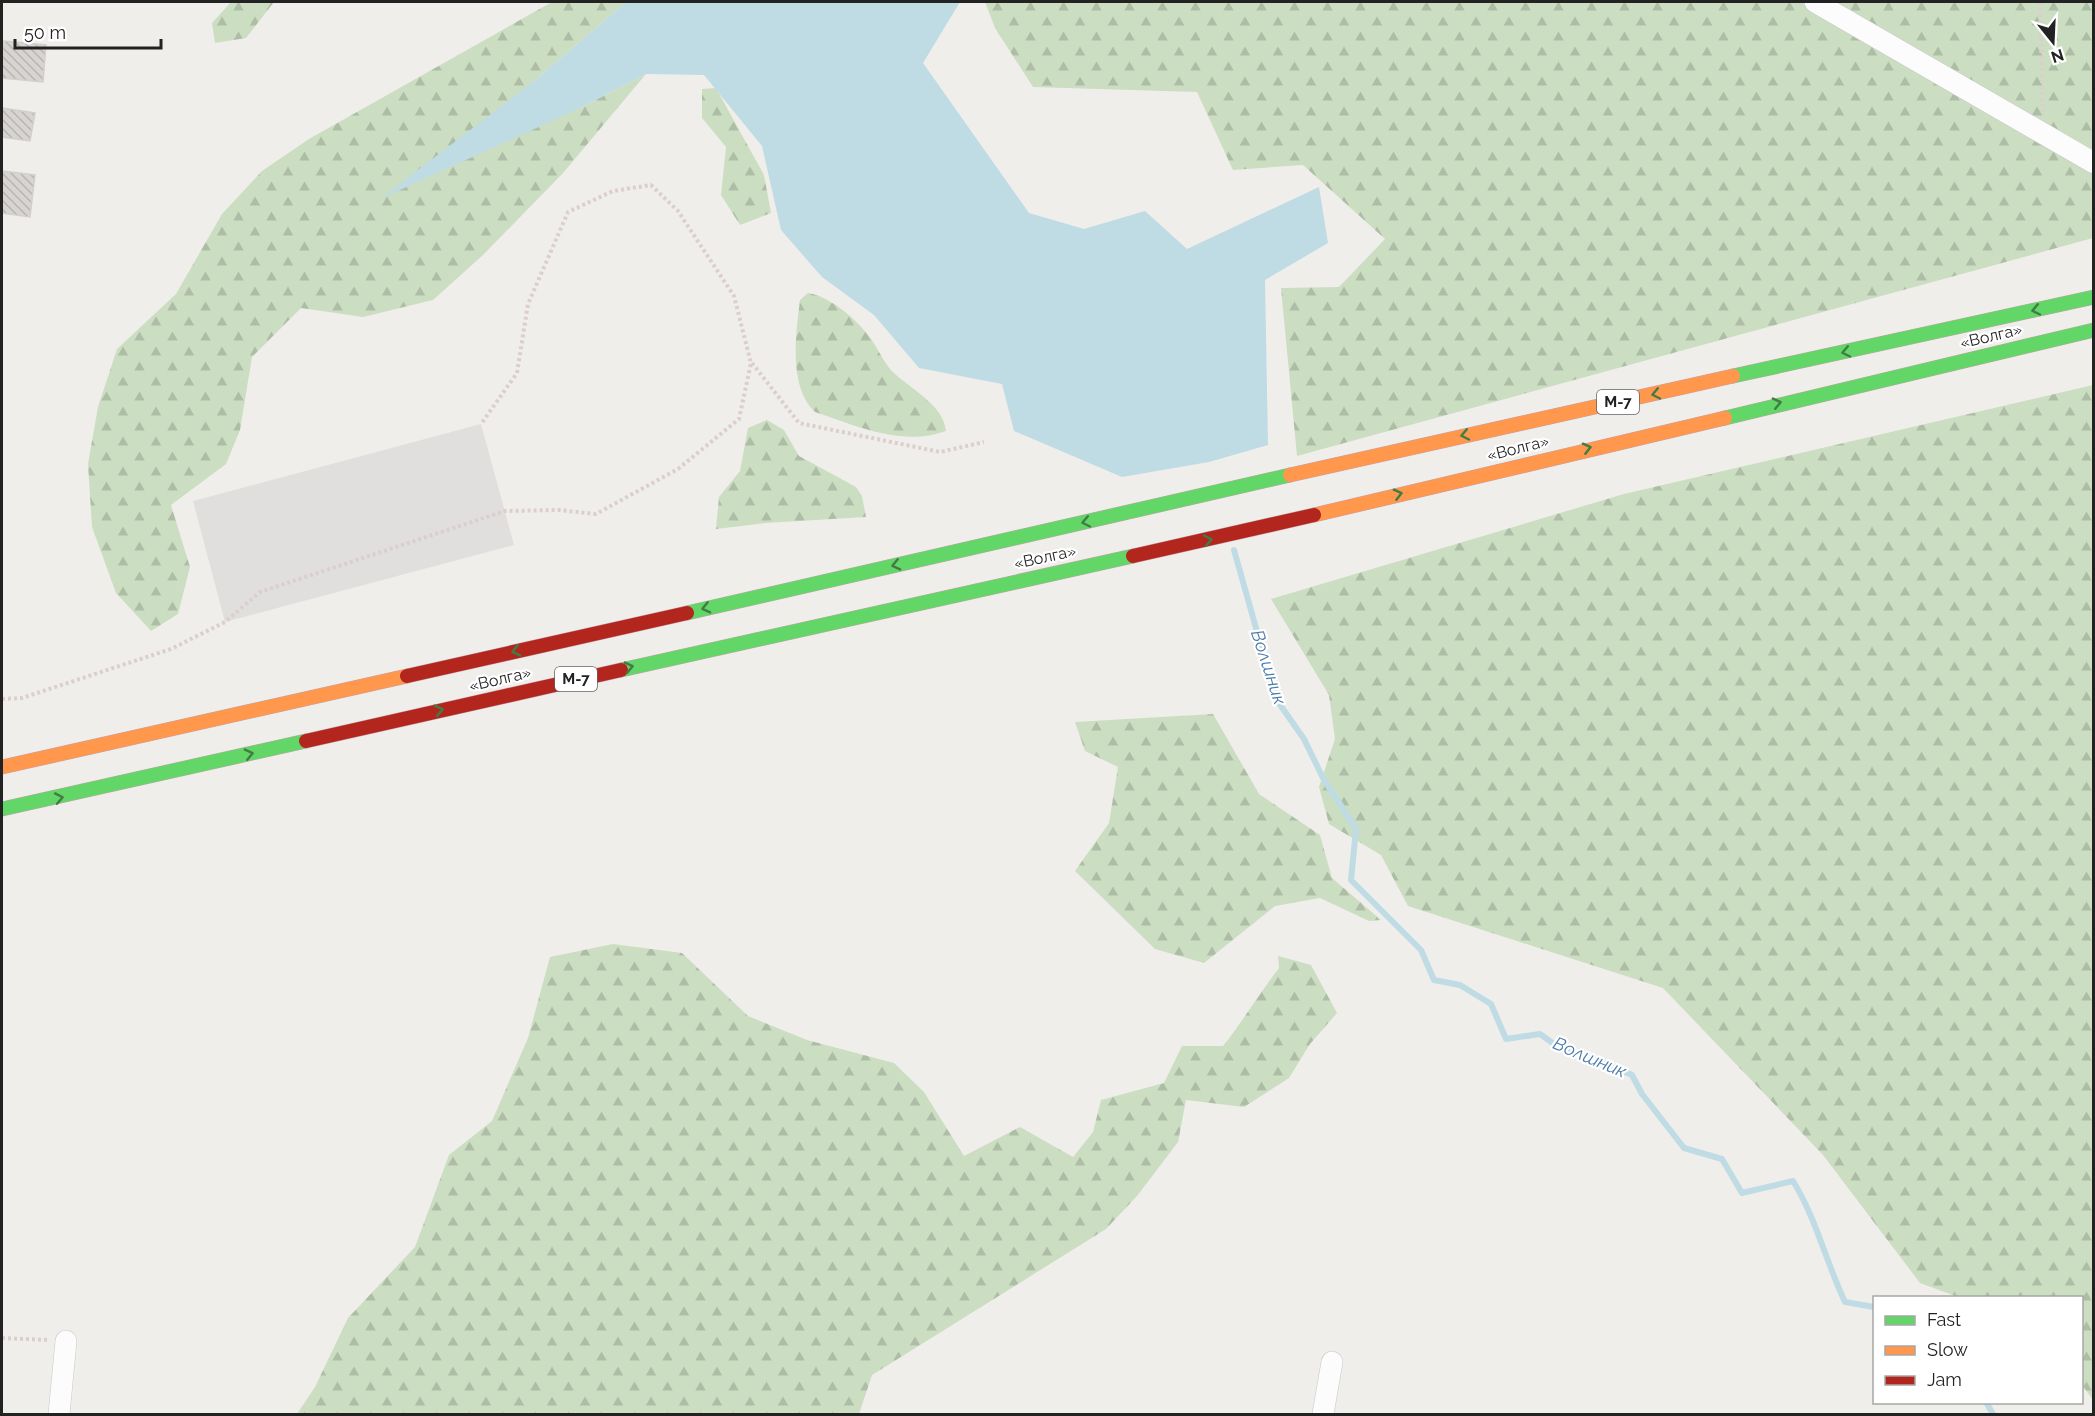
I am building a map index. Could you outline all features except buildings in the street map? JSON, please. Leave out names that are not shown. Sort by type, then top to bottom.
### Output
[{"type":"highway","name":"«Волга»","points":[[2,767],[1218,493],[1349,460],[2094,297]]},
{"type":"highway","name":"«Волга»","points":[[2,809],[1010,582],[1230,535],[2094,330]]},
{"type":"street","points":[[1815,2],[2094,163]]},
{"type":"street","points":[[59,1414],[66,1341]]},
{"type":"street","points":[[1323,1414],[1332,1362]]},
{"type":"path","points":[[2040,2],[2044,133]]},
{"type":"path","points":[[481,424],[517,373],[528,304],[568,212],[613,191],[651,185],[678,211],[734,296],[751,363],[799,423],[940,452],[984,442]]},
{"type":"path","points":[[2,699],[21,698],[171,649],[225,622],[260,592],[505,511],[560,510],[596,514],[678,469],[739,419],[751,363]]},
{"type":"path","points":[[2,1338],[66,1341]]},
{"type":"green space","points":[[231,2],[274,2],[246,38],[215,43],[212,23]]},
{"type":"green space","points":[[552,2],[626,2],[533,82],[576,110],[646,74],[563,173],[483,255],[433,300],[363,317],[301,308],[252,357],[240,430],[226,464],[171,505],[190,567],[178,614],[151,631],[116,593],[92,527],[88,464],[98,407],[117,349],[176,294],[222,214],[262,171],[309,139]]},
{"type":"green space","points":[[985,2],[2093,2],[2093,238],[1297,456],[1281,288],[1339,287],[1385,239],[1303,165],[1233,170],[1197,92],[1033,87],[995,28]]},
{"type":"green space","points":[[716,88],[764,175],[771,213],[740,225],[721,195],[726,147],[702,118],[702,89]]},
{"type":"green space","points":[[808,293],[833,303],[863,328],[891,370],[939,412],[946,431],[913,437],[896,436],[815,412],[806,401],[801,389],[796,359],[800,300]]},
{"type":"green space","points":[[2094,385],[2093,1400],[2083,1386],[2083,1296],[1955,1296],[1920,1283],[1823,1155],[1663,988],[1408,906],[1381,855],[1329,824],[1319,787],[1335,739],[1329,695],[1271,599],[1624,494]]},
{"type":"green space","points":[[767,420],[784,430],[799,456],[856,487],[862,496],[866,517],[766,523],[716,529],[719,497],[740,471],[748,428]]},
{"type":"green space","points":[[1213,714],[1259,794],[1320,835],[1332,878],[1381,920],[1369,921],[1320,898],[1275,906],[1204,963],[1155,949],[1075,871],[1109,823],[1118,767],[1085,751],[1075,722]]},
{"type":"green space","points":[[613,944],[682,953],[748,1016],[807,1040],[894,1063],[924,1092],[964,1156],[1020,1127],[1073,1157],[1093,1132],[1101,1100],[1164,1083],[1182,1046],[1223,1046],[1279,968],[1278,956],[1311,965],[1337,1013],[1310,1044],[1289,1078],[1244,1107],[1186,1100],[1178,1142],[1137,1196],[1106,1229],[872,1375],[859,1414],[297,1414],[315,1387],[348,1318],[415,1247],[449,1155],[492,1121],[528,1038],[550,957]]},
{"type":"shaded area","points":[[481,424],[514,545],[225,622],[193,501]]},
{"type":"water","points":[[626,2],[960,2],[923,63],[1029,213],[1084,229],[1145,211],[1187,249],[1319,187],[1328,243],[1265,280],[1268,445],[1209,462],[1122,477],[1014,431],[1002,384],[919,368],[874,315],[822,277],[781,230],[762,146],[704,75],[646,74],[576,110],[380,199],[533,82]]},
{"type":"waterway","name":"Волшник","points":[[1234,550],[1276,699],[1304,739],[1323,778],[1356,829],[1351,880],[1421,950],[1434,980],[1460,985],[1491,1004],[1506,1039],[1540,1034],[1561,1049],[1594,1058],[1632,1075],[1642,1094],[1684,1148],[1722,1159],[1742,1193],[1793,1181],[1815,1225],[1845,1302],[1873,1307]]},
{"type":"waterway","name":"Волшник","points":[[1987,1404],[1993,1414]]},
{"type":"traffic: fast","points":[[1733,376],[2094,297]]},
{"type":"traffic: fast","points":[[1725,418],[2094,330]]},
{"type":"traffic: fast","points":[[687,613],[1290,475]]},
{"type":"traffic: fast","points":[[621,670],[1133,556]]},
{"type":"traffic: fast","points":[[2,809],[306,741]]},
{"type":"traffic: slow","points":[[1290,475],[1733,376]]},
{"type":"traffic: slow","points":[[1314,515],[1725,418]]},
{"type":"traffic: slow","points":[[2,767],[407,676]]},
{"type":"traffic: jam","points":[[1133,556],[1314,515]]},
{"type":"traffic: jam","points":[[407,676],[687,613]]},
{"type":"traffic: jam","points":[[306,741],[621,670]]}]
